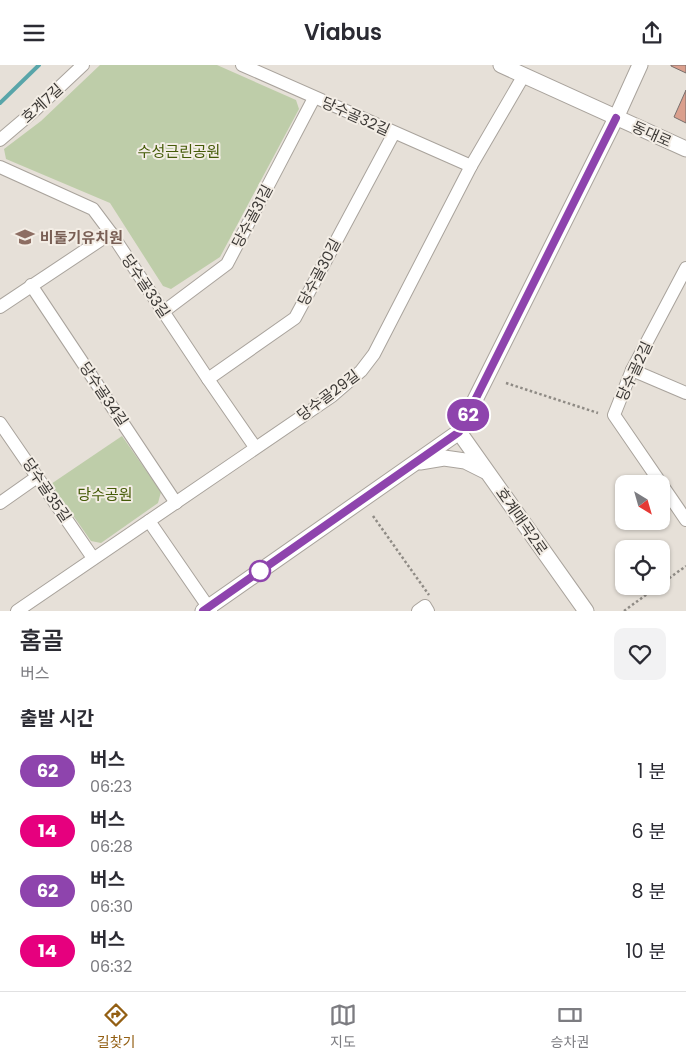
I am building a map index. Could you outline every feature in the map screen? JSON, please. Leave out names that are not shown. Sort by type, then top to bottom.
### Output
[{"type":"street","name":"호계7길","points":[[0,140],[83,65]]},
{"type":"street","name":"당수골32길","points":[[242,65],[471,166]]},
{"type":"street","points":[[150,521],[207,610],[459,432],[616,118],[501,65]]},
{"type":"street","name":"동대로","points":[[640,65],[616,118],[686,149]]},
{"type":"street","name":"당수골29길","points":[[17,611],[332,396],[361,371],[374,354],[471,166],[524,75]]},
{"type":"street","name":"당수골31길","points":[[163,312],[227,264],[314,97]]},
{"type":"street","name":"당수골30길","points":[[208,379],[295,318],[394,133]]},
{"type":"street","name":"당수골33길","points":[[0,167],[94,209],[255,447]]},
{"type":"street","points":[[0,307],[111,233]]},
{"type":"street","name":"당수골2길","points":[[686,267],[683,281],[632,370],[614,415],[686,520]]},
{"type":"street","name":"당수골34길","points":[[31,285],[176,503]]},
{"type":"street","points":[[632,370],[686,393]]},
{"type":"street","name":"당수골35길","points":[[0,423],[93,558]]},
{"type":"street","name":"호계매곡2로","points":[[459,432],[586,611]]},
{"type":"street","points":[[416,462],[444,458],[465,461],[488,473]]},
{"type":"street","points":[[0,503],[37,477]]},
{"type":"street","points":[[418,611],[425,606],[428,611]]},
{"type":"path","points":[[506,383],[598,413]]},
{"type":"path","points":[[373,516],[431,598]]},
{"type":"path","points":[[670,578],[686,566]]},
{"type":"path","points":[[624,611],[646,595]]},
{"type":"green space","name":"수성근린공원","points":[[100,65],[217,65],[296,100],[299,109],[220,257],[171,289],[163,286],[110,203],[6,159],[4,149],[41,121]]},
{"type":"green space","name":"당수공원","points":[[122,436],[161,492],[158,503],[101,543],[91,541],[51,484]]},
{"type":"building","points":[[686,65],[686,73],[671,66]]},
{"type":"building","points":[[686,90],[686,123],[674,117]]},
{"type":"waterway","points":[[0,103],[39,65]]},
{"type":"bus line","name":"62","points":[[203,611],[459,432],[616,118]]},
{"type":"place","name":"비둘기유치원","points":[[25,237]]}]
